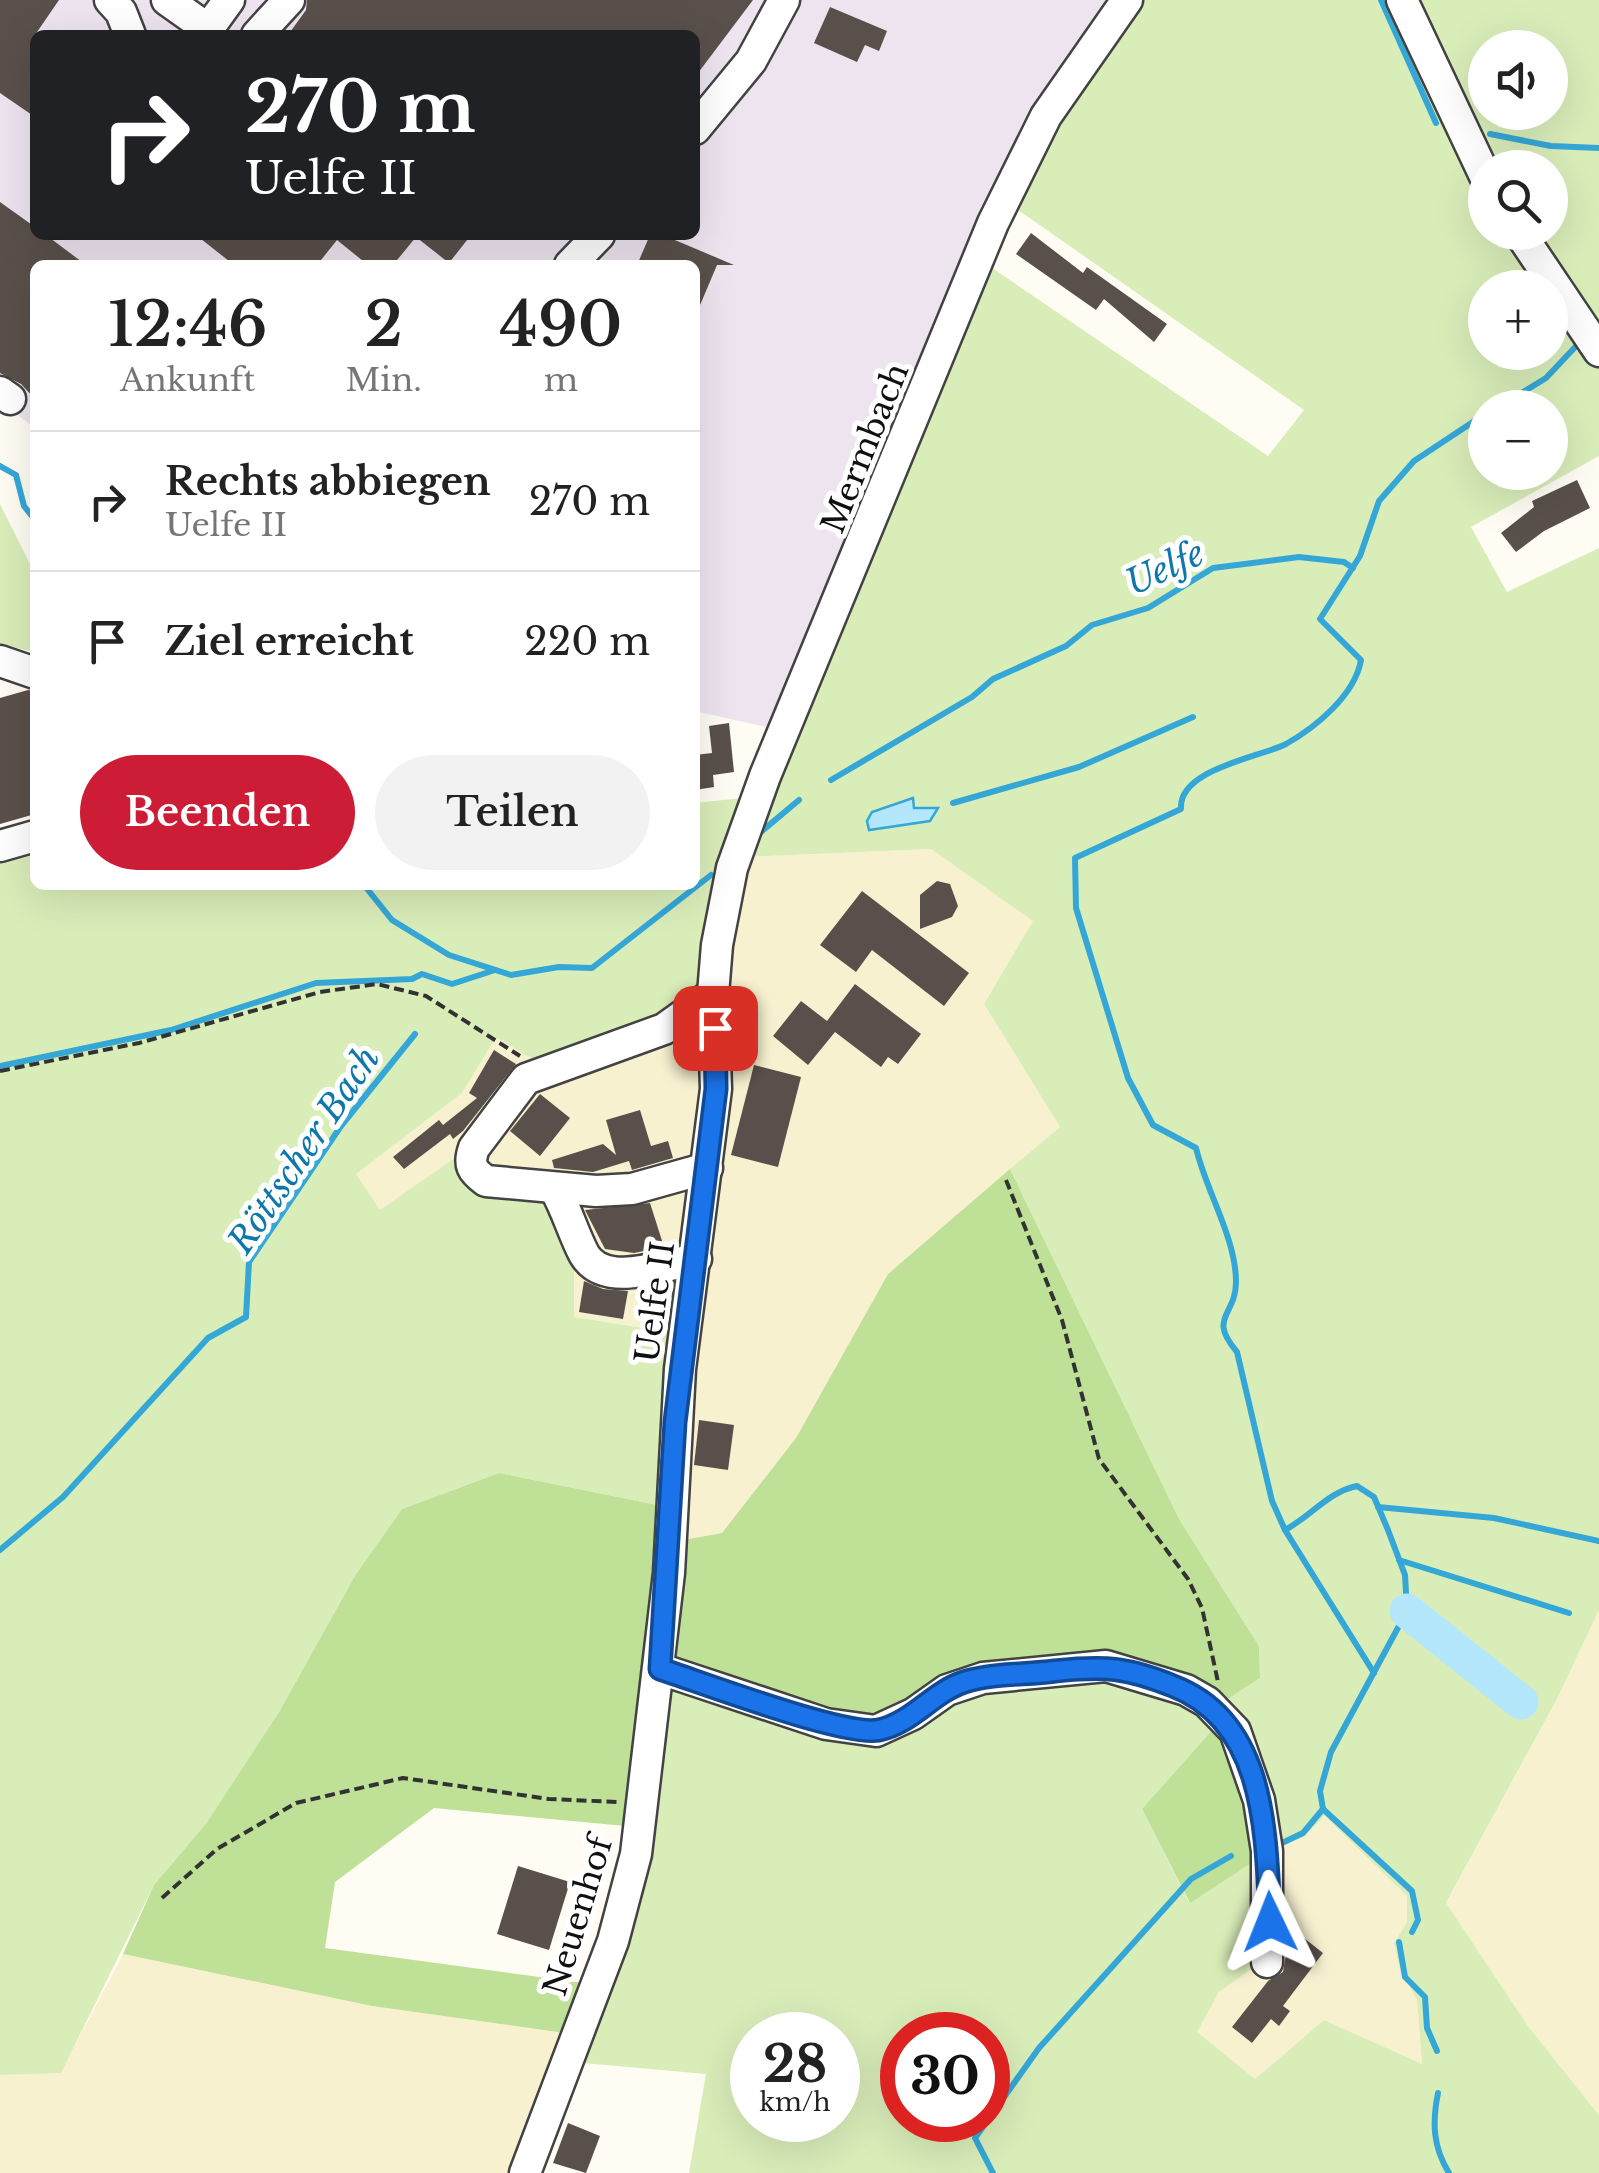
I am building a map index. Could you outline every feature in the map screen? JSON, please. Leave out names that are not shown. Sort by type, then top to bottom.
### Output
[{"type":"street","points":[[110,0],[121,12],[128,30]]},
{"type":"street","points":[[168,0],[208,29],[229,0]]},
{"type":"street","points":[[262,30],[289,0]]},
{"type":"street","points":[[700,123],[751,61],[784,0]]},
{"type":"street","name":"Mermbach","points":[[717,944],[728,885],[747,821],[993,223],[1046,116],[1127,0]]},
{"type":"street","points":[[1402,0],[1473,150]]},
{"type":"street","points":[[575,260],[594,240]]},
{"type":"street","points":[[1531,250],[1599,351]]},
{"type":"street","points":[[0,661],[30,671]]},
{"type":"street","points":[[0,846],[30,837]]},
{"type":"street","name":"Uelfe II","points":[[660,1669],[675,1422],[717,1064],[713,994],[717,944]]},
{"type":"street","points":[[707,1168],[632,1189],[555,1189],[486,1182],[474,1172],[470,1160],[474,1148],[519,1086],[664,1029],[713,994]]},
{"type":"street","points":[[555,1189],[586,1257],[595,1267],[626,1273],[696,1258]]},
{"type":"street","points":[[660,1669],[826,1724],[876,1731],[897,1724],[963,1682],[1106,1666],[1186,1690],[1217,1711],[1240,1740],[1259,1800],[1267,1851],[1268,1962]]},
{"type":"street","name":"Neuenhof","points":[[525,2173],[618,1927],[644,1803],[660,1669]]},
{"type":"path","points":[[0,1071],[138,1042],[320,992],[377,984],[446,1006],[545,1073]]},
{"type":"path","points":[[1006,1180],[1062,1320],[1100,1459],[1166,1547],[1202,1608],[1217,1674],[1217,1711]]},
{"type":"path","points":[[162,1898],[217,1849],[296,1803],[403,1778],[549,1798],[644,1803]]},
{"type":"shaded area","points":[[0,0],[1110,0],[1030,110],[978,216],[956,304],[780,730],[700,712],[700,260],[30,260],[30,424],[0,402]]},
{"type":"shaded area","points":[[931,849],[1034,921],[984,1004],[1060,1127],[888,1274],[796,1438],[722,1533],[672,1542],[719,1028],[742,857]]},
{"type":"shaded area","points":[[711,1001],[682,1334],[574,1317],[574,1262],[458,1156],[380,1211],[355,1174],[462,1093],[496,1036],[547,1068]]},
{"type":"shaded area","points":[[1599,1610],[1599,2115],[1528,2026],[1446,1904],[1558,1697]]},
{"type":"shaded area","points":[[1323,1816],[1407,1896],[1407,1922],[1394,1943],[1399,1966],[1417,2000],[1422,2065],[1324,2020],[1255,2080],[1196,2032],[1219,1992],[1257,1963],[1270,1850],[1304,1837]]},
{"type":"shaded area","points":[[123,1954],[372,2006],[572,2034],[521,2173],[0,2173],[0,2075],[61,2072]]},
{"type":"green space","points":[[1142,0],[1388,0],[1468,168],[1468,250],[1519,250],[1534,270],[1468,270],[1468,370],[1568,370],[1568,318],[1599,361],[1599,456],[1568,473],[1568,390],[1468,390],[1468,490],[1538,490],[1471,527],[1507,592],[1599,548],[1599,1610],[1558,1697],[1446,1903],[1528,2026],[1599,2115],[1599,2173],[689,2173],[706,2074],[572,2062],[630,1898],[650,1798],[663,1676],[780,1709],[825,1727],[877,1734],[897,1727],[962,1685],[1105,1668],[1184,1692],[1222,1719],[1142,1809],[1189,1902],[1262,1856],[1264,1960],[1219,1992],[1197,2032],[1255,2079],[1324,2020],[1422,2064],[1417,2000],[1399,1966],[1394,1943],[1407,1922],[1407,1896],[1324,1816],[1304,1837],[1270,1850],[1242,1737],[1216,1707],[1260,1678],[1259,1646],[1179,1519],[1010,1169],[1060,1127],[984,1004],[1033,921],[931,849],[742,857],[793,720],[985,263],[1268,456],[1304,410],[1011,205],[1069,98]]},
{"type":"green space","points":[[1417,0],[1599,0],[1599,325],[1568,280],[1568,270],[1561,270],[1547,250],[1568,250],[1568,150],[1486,150],[1477,130],[1568,130],[1568,30],[1468,30],[1468,111]]},
{"type":"green space","points":[[0,504],[30,564],[30,651],[0,644]]},
{"type":"green space","points":[[752,797],[709,992],[547,1068],[496,1037],[462,1093],[356,1174],[380,1210],[459,1155],[548,1191],[574,1262],[574,1317],[682,1334],[667,1507],[499,1473],[402,1509],[356,1574],[279,1712],[206,1825],[154,1885],[61,2073],[0,2075],[0,861],[30,853],[30,890],[700,890],[700,802]]},
{"type":"green space","points":[[1010,1169],[1179,1519],[1259,1646],[1260,1678],[1216,1707],[1054,1670],[876,1727],[662,1666],[672,1542],[722,1533],[796,1438],[888,1274]]},
{"type":"green space","points":[[499,1473],[667,1507],[636,1827],[434,1808],[335,1882],[325,1948],[591,1984],[572,2034],[372,2006],[123,1954],[154,1885],[206,1824],[279,1712],[356,1574],[402,1509]]},
{"type":"green space","points":[[1222,1719],[1262,1856],[1190,1903],[1142,1809]]},
{"type":"water","points":[[913,798],[914,808],[938,808],[930,821],[869,830],[867,821],[872,812]]},
{"type":"building","points":[[0,0],[59,0],[38,30],[30,30],[30,114],[0,93]]},
{"type":"building","points":[[307,0],[753,0],[700,70],[700,30],[292,30],[306,10]]},
{"type":"building","points":[[830,7],[887,31],[879,51],[865,45],[857,62],[814,43]]},
{"type":"building","points":[[0,202],[30,223],[30,240],[53,240],[79,260],[30,260],[30,394],[0,373]]},
{"type":"building","points":[[1031,233],[1083,273],[1087,267],[1167,324],[1154,342],[1104,299],[1096,310],[1016,254]]},
{"type":"building","points":[[202,240],[337,240],[321,260],[228,260]]},
{"type":"building","points":[[337,240],[414,240],[397,260],[362,260]]},
{"type":"building","points":[[420,240],[467,240],[451,260],[445,260]]},
{"type":"building","points":[[648,240],[675,240],[734,265],[717,265],[700,305],[700,260],[639,260]]},
{"type":"building","points":[[1577,480],[1590,508],[1544,531],[1516,552],[1501,533],[1534,507],[1532,501],[1556,490],[1568,490],[1568,484]]},
{"type":"building","points":[[30,690],[30,815],[0,824],[0,698]]},
{"type":"building","points":[[729,723],[734,772],[713,775],[714,787],[700,789],[700,754],[712,753],[709,726]]},
{"type":"building","points":[[937,881],[950,884],[958,906],[952,917],[920,929],[920,895]]},
{"type":"building","points":[[862,891],[969,973],[944,1006],[872,950],[856,972],[820,945]]},
{"type":"building","points":[[855,984],[921,1034],[898,1064],[888,1057],[881,1067],[835,1032],[808,1065],[773,1036],[801,1001],[827,1021]]},
{"type":"building","points":[[494,1050],[516,1064],[463,1131],[453,1139],[450,1134],[404,1169],[393,1157],[439,1120],[443,1125],[477,1098],[469,1093]]},
{"type":"building","points":[[754,1065],[801,1077],[778,1167],[731,1155]]},
{"type":"building","points":[[540,1094],[570,1118],[540,1156],[510,1131]]},
{"type":"building","points":[[640,1110],[651,1146],[668,1141],[673,1158],[632,1170],[629,1161],[593,1172],[554,1168],[552,1160],[603,1144],[616,1155],[606,1120]]},
{"type":"building","points":[[650,1203],[664,1247],[634,1253],[605,1249],[585,1210]]},
{"type":"building","points":[[584,1281],[603,1289],[628,1291],[623,1319],[579,1312]]},
{"type":"building","points":[[699,1420],[734,1425],[728,1470],[694,1465]]},
{"type":"building","points":[[518,1866],[570,1882],[549,1950],[497,1934]]},
{"type":"building","points":[[1300,1935],[1323,1953],[1283,2006],[1290,2011],[1279,2026],[1271,2019],[1252,2043],[1232,2027],[1268,1981],[1283,1972],[1286,1954]]},
{"type":"building","points":[[568,2123],[600,2136],[586,2173],[553,2163]]},
{"type":"waterway","name":"Mermbach","points":[[1381,0],[1436,123]]},
{"type":"waterway","name":"Mermbach","points":[[1490,134],[1551,146],[1599,148]]},
{"type":"waterway","name":"Uelfe","points":[[1526,390],[1546,378],[1578,344]]},
{"type":"waterway","points":[[1323,1809],[1320,1791],[1331,1752],[1407,1611],[1405,1575],[1374,1497],[1357,1486],[1337,1493],[1285,1530],[1272,1501],[1237,1352],[1224,1331],[1236,1282],[1226,1232],[1196,1148],[1153,1125],[1128,1078],[1076,908],[1075,858],[1181,809],[1184,795],[1206,774],[1286,744],[1310,729],[1343,697],[1361,660],[1320,619],[1360,556],[1379,501],[1414,461],[1468,425]]},
{"type":"waterway","name":"Uelfe","points":[[0,466],[16,475],[24,506],[30,514]]},
{"type":"waterway","name":"Uelfe","points":[[831,780],[972,697],[993,679],[1066,646],[1092,625],[1148,608],[1213,568],[1299,557],[1344,562],[1353,568]]},
{"type":"waterway","points":[[953,803],[1079,767],[1193,717]]},
{"type":"waterway","name":"Uelfe","points":[[756,836],[799,800]]},
{"type":"waterway","name":"Uelfe","points":[[700,884],[711,875]]},
{"type":"waterway","name":"Uelfe","points":[[368,890],[392,920],[449,955],[511,975],[559,967],[592,968],[692,890]]},
{"type":"waterway","points":[[0,1066],[171,1030],[316,983],[412,979],[422,974],[452,984],[495,970]]},
{"type":"waterway","name":"Röttscher Bach","points":[[0,1550],[63,1497],[208,1338],[246,1317],[249,1262],[341,1126],[415,1034]]},
{"type":"waterway","points":[[1378,1507],[1494,1518],[1599,1541]]},
{"type":"waterway","points":[[1285,1530],[1374,1673]]},
{"type":"waterway","points":[[1399,1560],[1569,1613]]},
{"type":"waterway","points":[[1407,1611],[1521,1702]]},
{"type":"waterway","points":[[1323,1809],[1412,1891],[1418,1920],[1412,1932]]},
{"type":"waterway","points":[[1282,1843],[1303,1833],[1323,1809]]},
{"type":"waterway","points":[[993,2173],[975,2138],[1039,2048],[1191,1879],[1231,1856]]},
{"type":"waterway","points":[[1399,1942],[1405,1977],[1425,1997],[1427,2028],[1437,2051]]},
{"type":"waterway","points":[[1438,2093],[1435,2134],[1449,2173]]},
{"type":"route","points":[[715,1028],[716,1089],[680,1369],[660,1669],[782,1706],[826,1724],[876,1731],[897,1724],[946,1690],[983,1678],[1106,1666],[1145,1674],[1186,1690],[1228,1721],[1240,1740],[1259,1800],[1267,1851],[1270,1922]]}]
